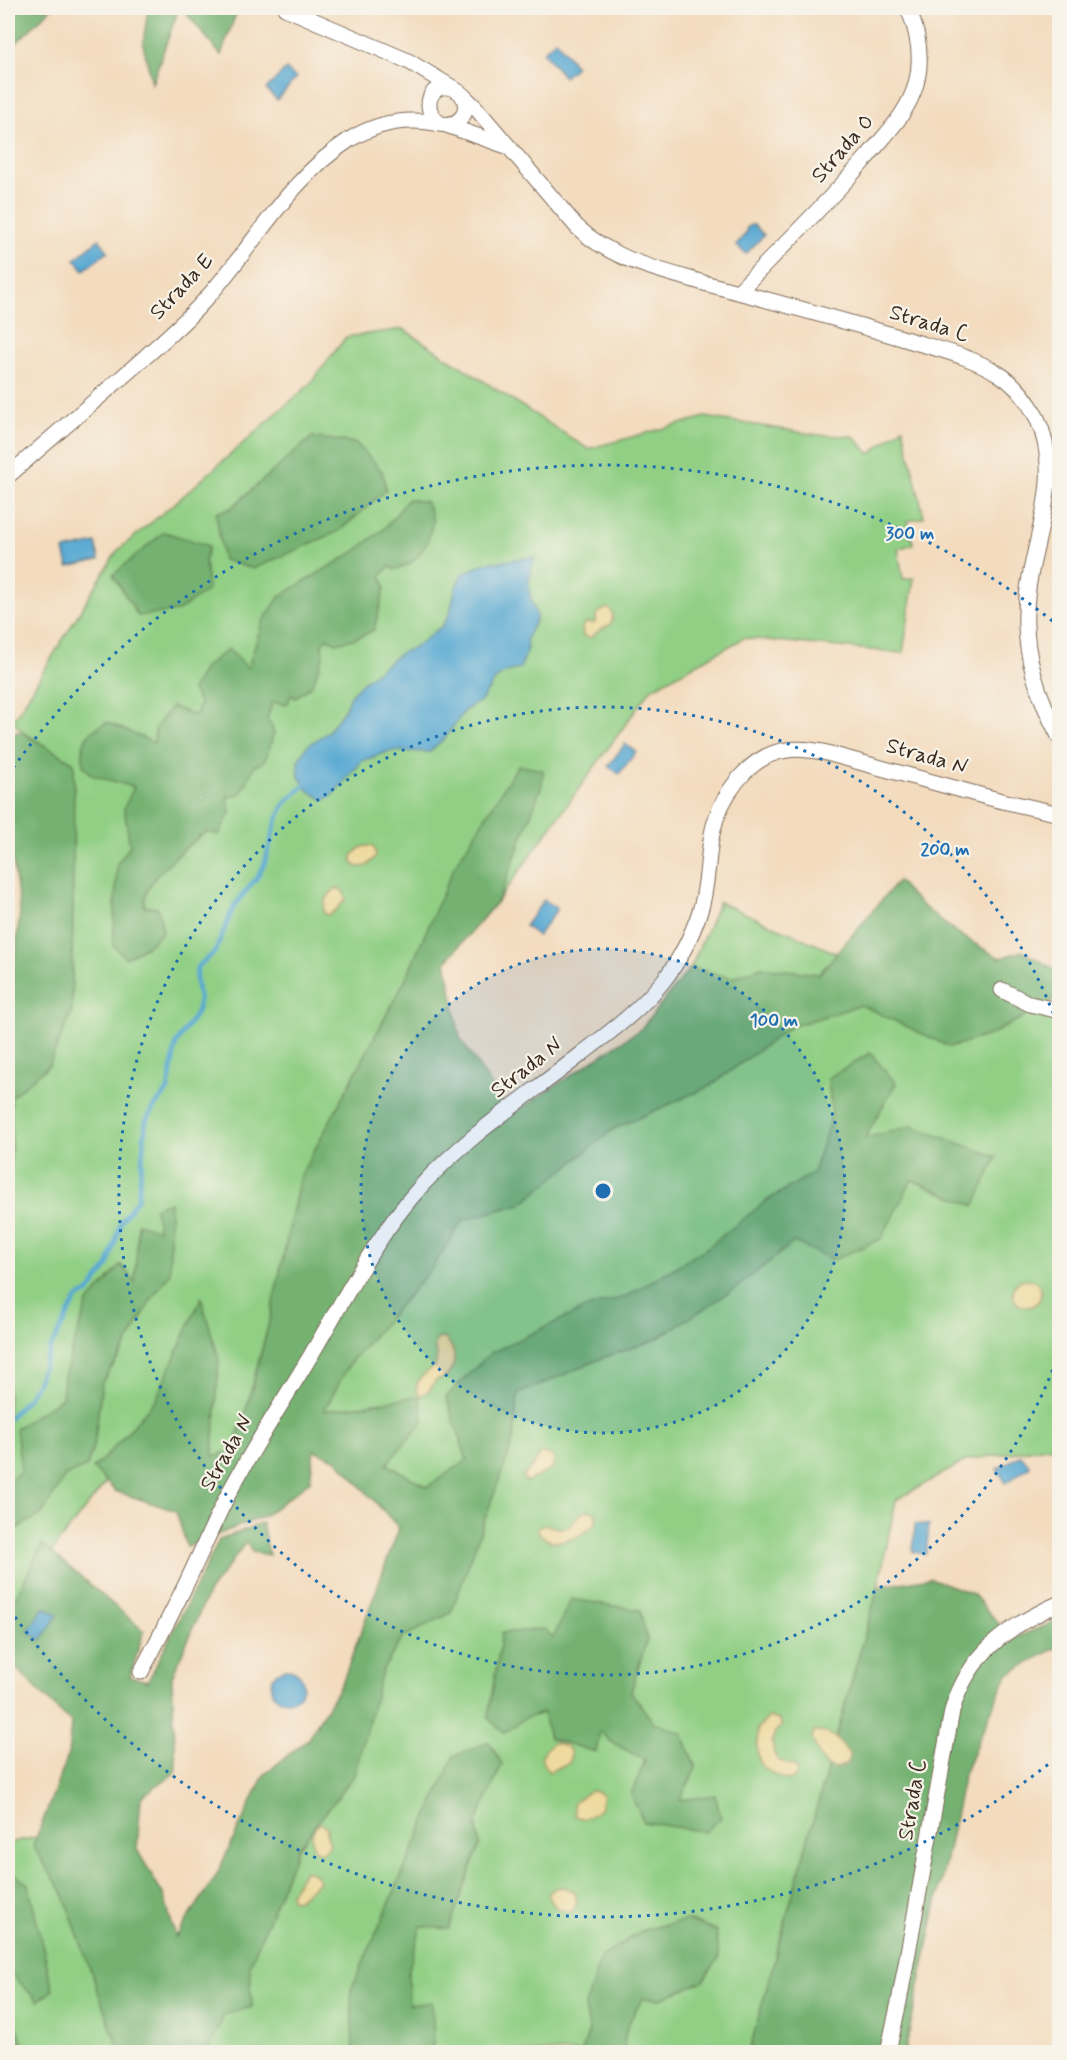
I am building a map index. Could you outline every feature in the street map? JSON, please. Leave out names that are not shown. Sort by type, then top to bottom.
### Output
[{"type":"street","name":"Strada C","points":[[285,8],[416,65],[458,91],[475,106],[572,221],[599,244],[618,254],[651,267],[850,322],[963,357],[1002,375],[1026,400],[1046,436],[1050,454],[1052,473],[1050,491],[1026,611],[1027,642],[1038,690],[1059,738]]},
{"type":"street","name":"Strada O","points":[[738,292],[837,191],[901,116],[916,84],[919,59],[916,32],[909,8]]},
{"type":"street","points":[[416,65],[426,78],[431,96],[428,109],[430,116],[444,125],[509,147]]},
{"type":"street","points":[[431,96],[442,88],[458,91],[466,105],[463,117],[453,124],[444,125]]},
{"type":"street","name":"Strada E","points":[[8,476],[110,388],[205,301],[287,196],[312,171],[348,141],[431,96]]},
{"type":"street","name":"Strada E","points":[[381,125],[405,120],[420,120],[444,125]]},
{"type":"street","name":"Strada N","points":[[141,1672],[230,1491],[383,1233],[409,1200],[445,1162],[618,1026],[646,1001],[667,976],[701,909],[711,837],[718,813],[733,787],[751,766],[767,756],[784,750],[823,752],[998,800],[1059,814]]},
{"type":"street","points":[[1002,990],[1030,1004],[1059,1011]]},
{"type":"street","name":"Strada C","points":[[888,2052],[952,1711],[960,1688],[978,1658],[997,1640],[1024,1621],[1059,1603]]},
{"type":"green space","points":[[8,8],[52,8],[8,51]]},
{"type":"green space","points":[[148,8],[179,8],[152,83],[143,44]]},
{"type":"green space","points":[[182,8],[234,8],[237,11],[221,55]]},
{"type":"green space","points":[[403,329],[588,449],[705,417],[818,435],[853,436],[870,454],[903,427],[924,517],[908,521],[913,544],[898,549],[903,579],[914,578],[903,653],[744,638],[651,689],[499,899],[451,955],[300,1177],[238,1456],[115,1471],[58,1543],[8,1620],[8,1181],[11,1172],[11,1097],[49,1065],[72,885],[74,763],[22,732],[13,721],[117,551],[310,384],[346,337]]},
{"type":"green space","points":[[312,437],[356,443],[382,471],[386,489],[339,531],[253,569],[223,560],[216,513],[231,508]]},
{"type":"green space","points":[[408,499],[427,502],[433,521],[427,543],[418,556],[410,564],[394,570],[390,566],[381,576],[385,587],[374,630],[357,638],[336,643],[327,638],[322,644],[323,657],[312,685],[295,698],[291,694],[286,705],[273,702],[267,718],[274,732],[267,756],[261,764],[255,765],[241,794],[227,797],[231,811],[219,835],[207,832],[173,859],[157,876],[146,895],[144,906],[158,908],[163,931],[150,944],[126,958],[113,945],[117,864],[130,846],[124,808],[134,787],[92,775],[83,765],[84,743],[89,734],[107,722],[154,743],[155,729],[172,706],[195,716],[200,704],[192,690],[204,668],[228,649],[248,668],[262,623],[280,596],[354,552],[385,528]]},
{"type":"green space","points":[[164,532],[209,546],[205,559],[208,590],[178,611],[138,616],[113,575]]},
{"type":"green space","points":[[22,732],[74,763],[72,1011],[49,1065],[11,1097],[11,1172],[8,1181],[8,980],[12,982],[20,911],[12,854],[8,850],[8,733]]},
{"type":"green space","points":[[518,765],[543,770],[542,785],[499,899],[446,961],[460,1038],[511,1115],[641,1029],[691,967],[732,978],[761,967],[819,974],[898,881],[920,904],[958,934],[1000,958],[1022,951],[1058,971],[1059,998],[992,1034],[950,1047],[861,1005],[790,1027],[710,1086],[614,1129],[521,1204],[463,1220],[432,1268],[350,1363],[324,1411],[420,1396],[423,1422],[387,1464],[427,1487],[467,1460],[446,1397],[490,1353],[586,1308],[627,1296],[707,1248],[766,1201],[813,1173],[832,1115],[828,1078],[870,1053],[896,1083],[865,1138],[912,1126],[997,1157],[974,1206],[912,1180],[881,1239],[833,1260],[794,1242],[735,1289],[655,1340],[605,1357],[518,1394],[513,1442],[451,1613],[403,1637],[382,1671],[354,1776],[298,1848],[250,1965],[252,2007],[224,2015],[208,2052],[136,2052],[117,2045],[63,1893],[33,1846],[68,1756],[71,1723],[8,1660],[8,1613],[42,1544],[144,1631],[130,1677],[148,1681],[219,1540],[262,1523],[269,1555],[252,1552],[246,1542],[208,1593],[172,1677],[176,1772],[141,1797],[137,1850],[163,1894],[176,1937],[215,1878],[264,1775],[308,1739],[343,1681],[399,1528],[337,1460],[314,1450],[310,1481],[264,1516],[187,1547],[176,1511],[115,1491],[93,1468],[156,1399],[201,1298],[219,1359],[213,1456],[232,1451],[248,1404],[270,1319],[300,1177],[405,980],[454,867]]},
{"type":"green space","points":[[719,902],[861,964],[1059,1022],[1059,1445],[967,1460],[896,1500],[878,1587],[749,2052],[8,2052],[8,1849],[13,1842],[60,1832],[184,2047],[264,1775],[308,1739],[343,1681],[399,1529],[350,1434],[294,1419],[511,1116],[641,1029],[691,967]]},
{"type":"green space","points":[[170,1202],[170,1273],[151,1300],[122,1353],[102,1382],[95,1440],[87,1467],[65,1476],[42,1514],[12,1531],[8,1528],[8,1481],[21,1471],[16,1428],[62,1398],[64,1376],[87,1304],[121,1265],[135,1282],[138,1223],[158,1230],[155,1207]]},
{"type":"green space","points":[[930,1578],[973,1594],[1012,1639],[1059,1620],[1059,1646],[1007,1675],[964,1774],[905,2052],[749,2052],[878,1587]]},
{"type":"green space","points":[[571,1599],[640,1610],[647,1639],[631,1692],[653,1722],[682,1733],[696,1768],[680,1800],[715,1795],[721,1818],[705,1832],[644,1822],[631,1795],[645,1760],[611,1742],[600,1731],[596,1752],[549,1738],[543,1713],[525,1718],[504,1733],[488,1718],[502,1633],[545,1629],[553,1638]]},
{"type":"green space","points":[[489,1742],[502,1764],[476,1823],[480,1844],[449,1929],[421,1926],[408,1972],[409,2005],[432,2002],[434,2039],[431,2052],[353,2052],[351,1990],[454,1756]]},
{"type":"green space","points":[[8,1870],[28,1884],[53,1990],[38,2001],[8,1971]]},
{"type":"green space","points":[[687,1920],[716,1931],[719,1958],[703,1981],[661,1999],[643,1998],[626,2030],[624,2052],[582,2052],[589,2030],[585,2007],[601,1957],[643,1930]]},
{"type":"green space","points":[[8,1999],[26,2052],[8,2052]]},
{"type":"sand","points":[[608,608],[613,616],[610,625],[590,638],[583,636],[582,627],[586,623],[595,623],[597,613]]},
{"type":"sand","points":[[372,846],[376,856],[367,866],[357,867],[352,862],[352,856],[360,848]]},
{"type":"sand","points":[[337,888],[343,891],[346,899],[328,915],[324,913],[325,902],[331,892]]},
{"type":"sand","points":[[1027,1279],[1037,1283],[1041,1293],[1037,1303],[1027,1307],[1017,1303],[1013,1293],[1017,1283]]},
{"type":"sand","points":[[438,1338],[446,1339],[450,1344],[454,1354],[454,1363],[446,1377],[436,1380],[429,1391],[421,1395],[417,1392],[418,1383],[436,1364],[437,1355],[434,1345]]},
{"type":"sand","points":[[543,1453],[553,1456],[554,1464],[549,1471],[526,1482],[523,1476]]},
{"type":"sand","points":[[587,1510],[596,1513],[596,1522],[573,1538],[550,1540],[538,1531],[538,1527],[544,1524],[557,1528],[569,1527],[580,1514]]},
{"type":"sand","points":[[769,1717],[779,1720],[782,1725],[775,1732],[772,1742],[774,1754],[778,1760],[795,1767],[797,1771],[795,1778],[788,1780],[777,1776],[760,1762],[757,1749],[758,1728]]},
{"type":"sand","points":[[814,1732],[827,1733],[843,1745],[850,1755],[848,1763],[835,1769],[826,1764],[820,1757],[812,1739]]},
{"type":"sand","points":[[554,1742],[566,1746],[571,1752],[570,1762],[549,1772],[541,1757]]},
{"type":"sand","points":[[590,1791],[603,1796],[600,1809],[585,1819],[575,1816],[573,1803]]},
{"type":"sand","points":[[320,1823],[327,1827],[330,1844],[325,1851],[319,1853],[315,1851],[312,1840],[314,1829]]},
{"type":"sand","points":[[304,1871],[314,1874],[318,1883],[298,1899],[292,1900],[290,1894]]},
{"type":"sand","points":[[563,1887],[575,1892],[577,1902],[572,1912],[557,1908],[548,1894],[555,1888]]},
{"type":"water","points":[[556,40],[576,67],[564,77],[543,52]]},
{"type":"water","points":[[286,69],[296,78],[277,100],[266,89]]},
{"type":"water","points":[[750,225],[754,225],[764,235],[746,254],[736,245]]},
{"type":"water","points":[[99,239],[108,251],[84,270],[75,259]]},
{"type":"water","points":[[96,543],[99,560],[68,567],[64,550]]},
{"type":"water","points":[[535,557],[529,587],[537,617],[526,640],[526,651],[520,668],[502,674],[494,681],[481,701],[465,710],[445,738],[429,752],[390,751],[362,761],[331,797],[324,800],[309,791],[299,777],[298,761],[307,746],[328,732],[343,712],[351,694],[363,682],[402,652],[414,648],[443,625],[450,613],[455,590],[462,574],[485,563]]},
{"type":"water","points":[[625,744],[636,752],[619,774],[608,766]]},
{"type":"water","points":[[544,900],[557,909],[538,936],[525,926]]},
{"type":"water","points":[[1021,1455],[1030,1466],[1006,1483],[997,1469]]},
{"type":"water","points":[[915,1524],[929,1525],[926,1554],[913,1552]]},
{"type":"water","points":[[44,1607],[58,1615],[41,1640],[28,1631]]},
{"type":"water","points":[[287,1669],[298,1674],[303,1685],[298,1696],[287,1701],[276,1696],[271,1685],[276,1674]]},
{"type":"waterway","points":[[8,1419],[27,1399],[36,1385],[51,1347],[77,1298],[88,1293],[108,1266],[121,1222],[138,1198],[146,1121],[168,1090],[176,1044],[198,1010],[197,967],[215,952],[234,906],[264,865],[276,822],[285,803],[305,785]]}]
